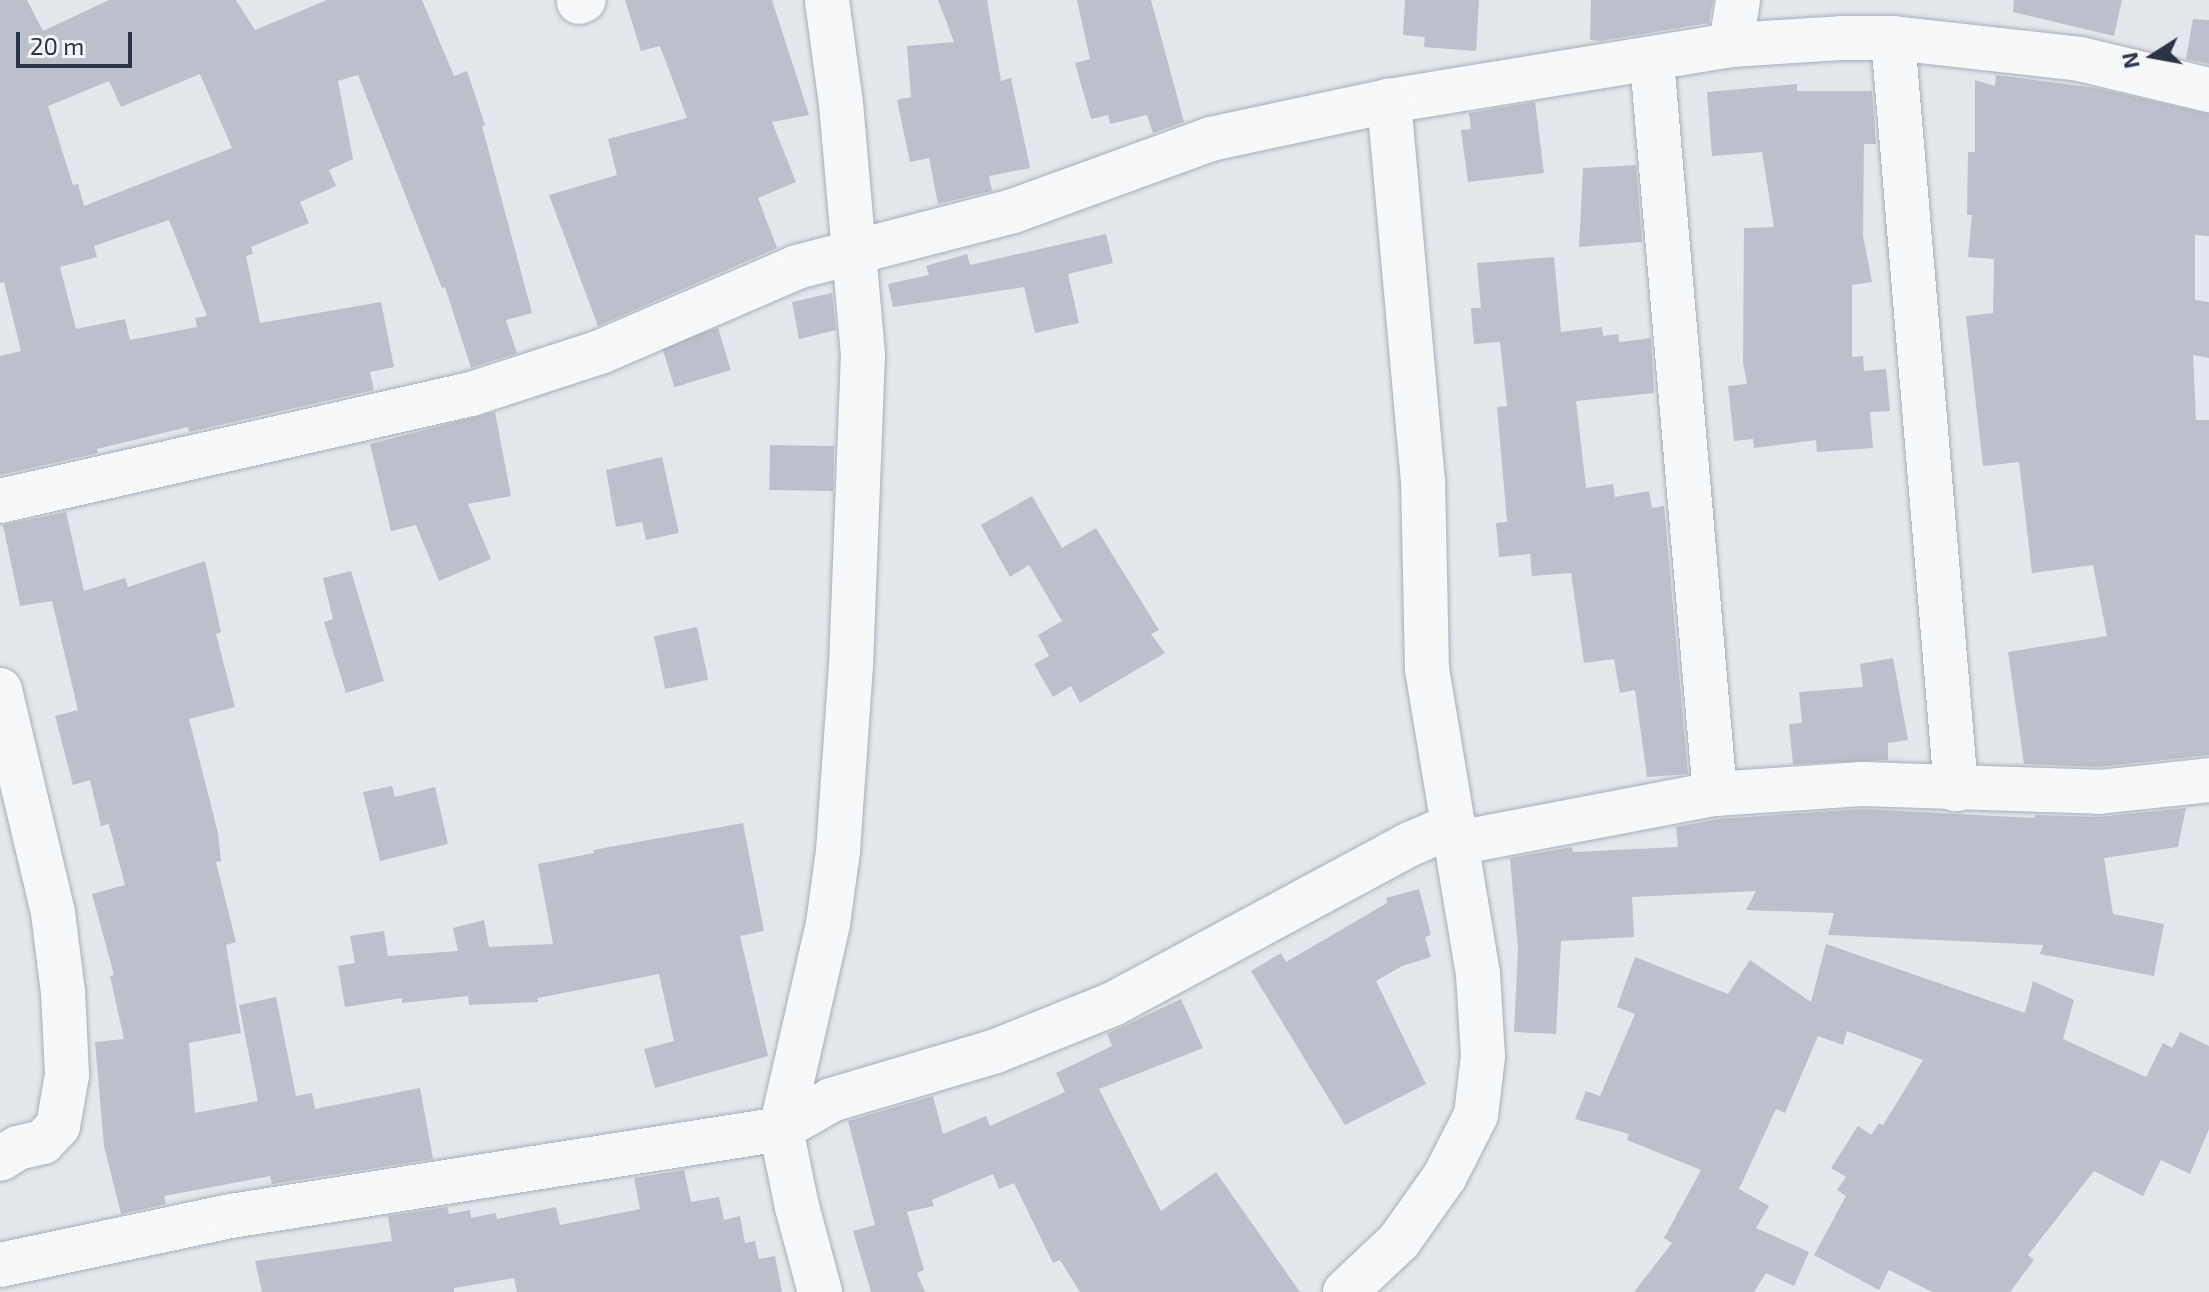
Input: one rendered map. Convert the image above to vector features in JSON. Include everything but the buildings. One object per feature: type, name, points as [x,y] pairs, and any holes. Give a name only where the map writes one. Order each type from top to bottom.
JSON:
[{"type":"street","points":[[820,1292],[797,1207],[781,1129],[828,924],[838,851],[851,666],[863,355],[841,104],[827,0]]},
{"type":"street","points":[[1731,45],[1738,0]]},
{"type":"street","points":[[0,501],[471,394],[600,352],[797,267],[1013,211],[1211,139],[1389,101],[1652,61],[1731,45],[1893,38],[2080,59],[2209,90]]},
{"type":"street","points":[[1893,38],[1956,789]]},
{"type":"street","points":[[1652,61],[1715,794]]},
{"type":"street","points":[[1345,1292],[1399,1241],[1445,1176],[1476,1115],[1483,1056],[1479,988],[1427,669],[1423,482],[1389,101]]},
{"type":"street","points":[[0,690],[53,913],[63,992],[67,1075],[58,1126],[43,1142],[18,1148],[0,1159]]},
{"type":"street","points":[[0,1265],[231,1216],[781,1129],[831,1100],[996,1051],[1113,1004],[1408,845],[1456,834],[1715,794],[1862,784],[2099,792],[2209,780]]}]
